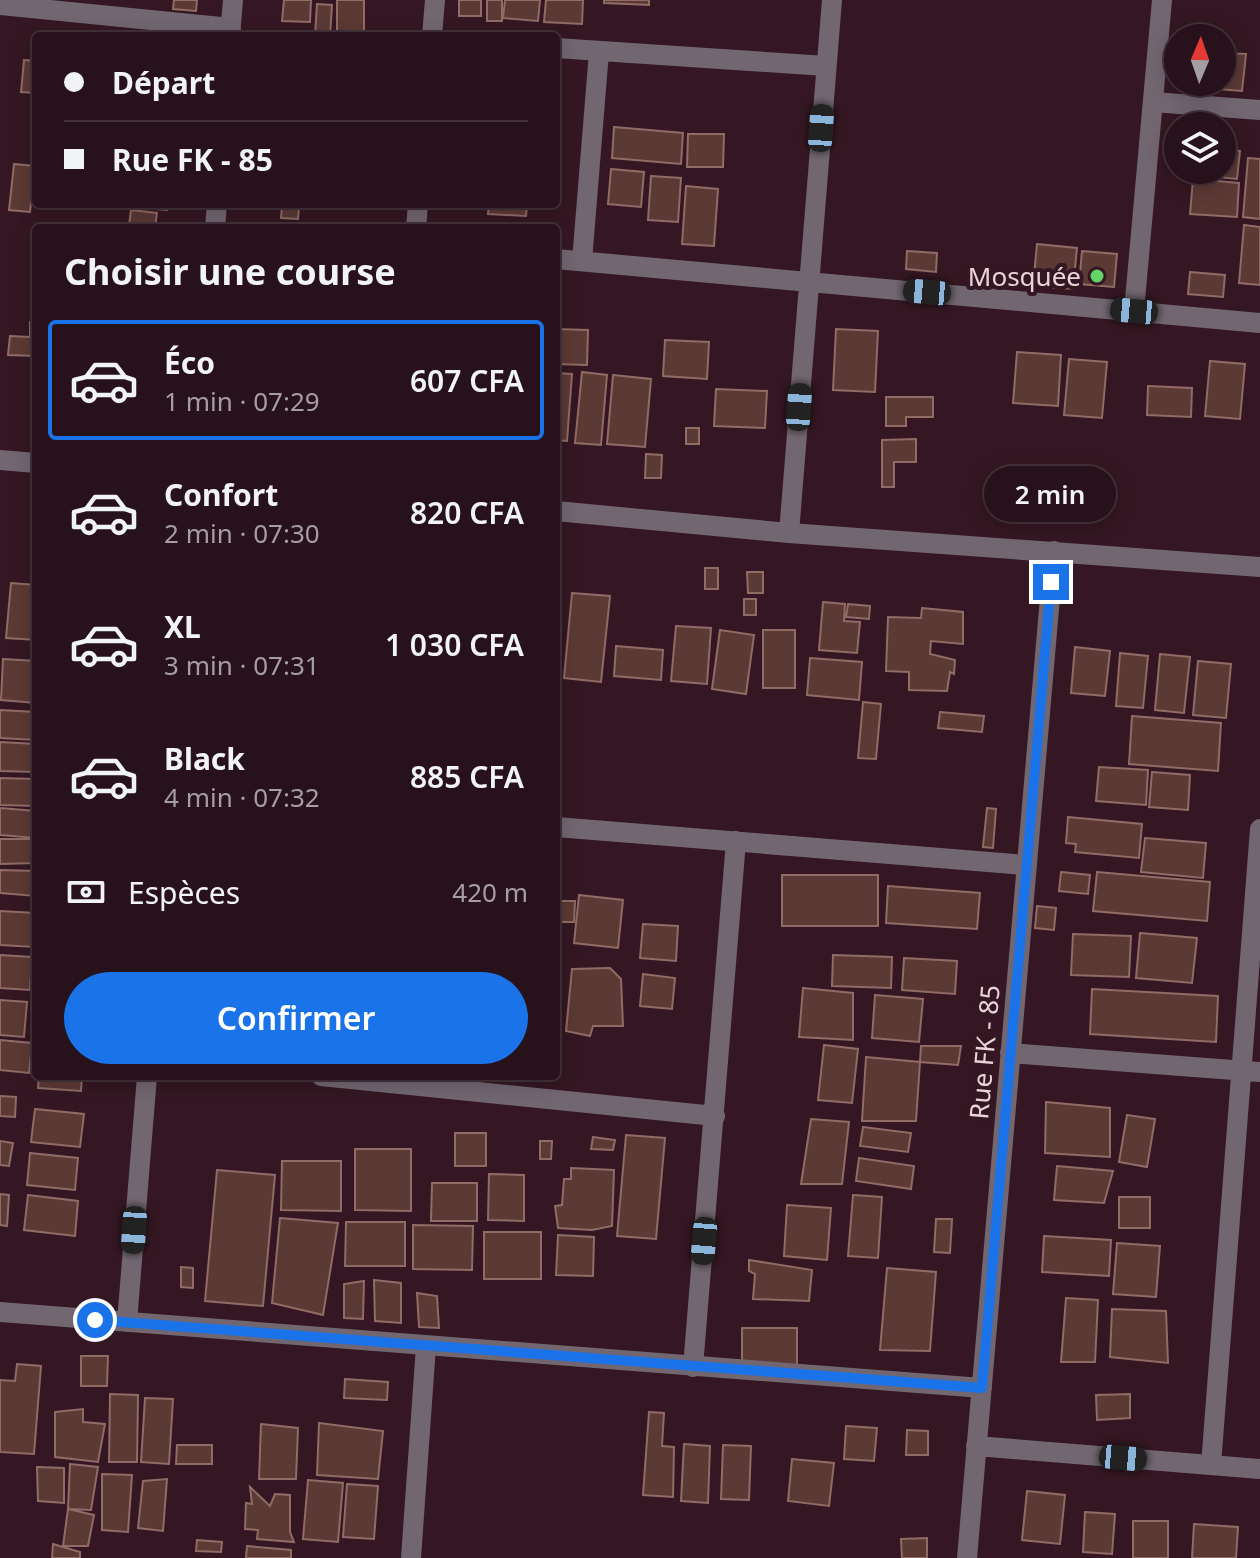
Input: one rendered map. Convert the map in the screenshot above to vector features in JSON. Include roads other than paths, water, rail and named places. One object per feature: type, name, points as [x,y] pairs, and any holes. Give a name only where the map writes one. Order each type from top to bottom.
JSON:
[{"type":"street","points":[[0,5],[231,32],[233,0]]},
{"type":"street","points":[[432,32],[435,0]]},
{"type":"street","points":[[789,533],[832,0]]},
{"type":"street","points":[[1134,311],[1162,0]]},
{"type":"street","points":[[560,48],[826,66]]},
{"type":"street","points":[[582,261],[599,52]]},
{"type":"street","points":[[1153,102],[1260,110]]},
{"type":"street","points":[[560,259],[1260,323]]},
{"type":"street","points":[[0,460],[32,463]]},
{"type":"street","points":[[560,511],[789,533],[1260,567]]},
{"type":"street","name":"Rue FK - 85","points":[[967,1558],[1054,551]]},
{"type":"street","points":[[560,827],[1026,865]]},
{"type":"street","points":[[1211,1465],[1250,1071],[1260,829]]},
{"type":"street","points":[[693,1367],[736,841]]},
{"type":"street","points":[[1010,1053],[1250,1071]]},
{"type":"street","points":[[127,1322],[147,1080]]},
{"type":"street","points":[[360,1080],[715,1116]]},
{"type":"street","points":[[0,1312],[982,1388]]},
{"type":"street","points":[[411,1558],[426,1346]]},
{"type":"street","points":[[976,1446],[1260,1469]]},
{"type":"place","name":"Mosquée","points":[[1097,276]]}]
